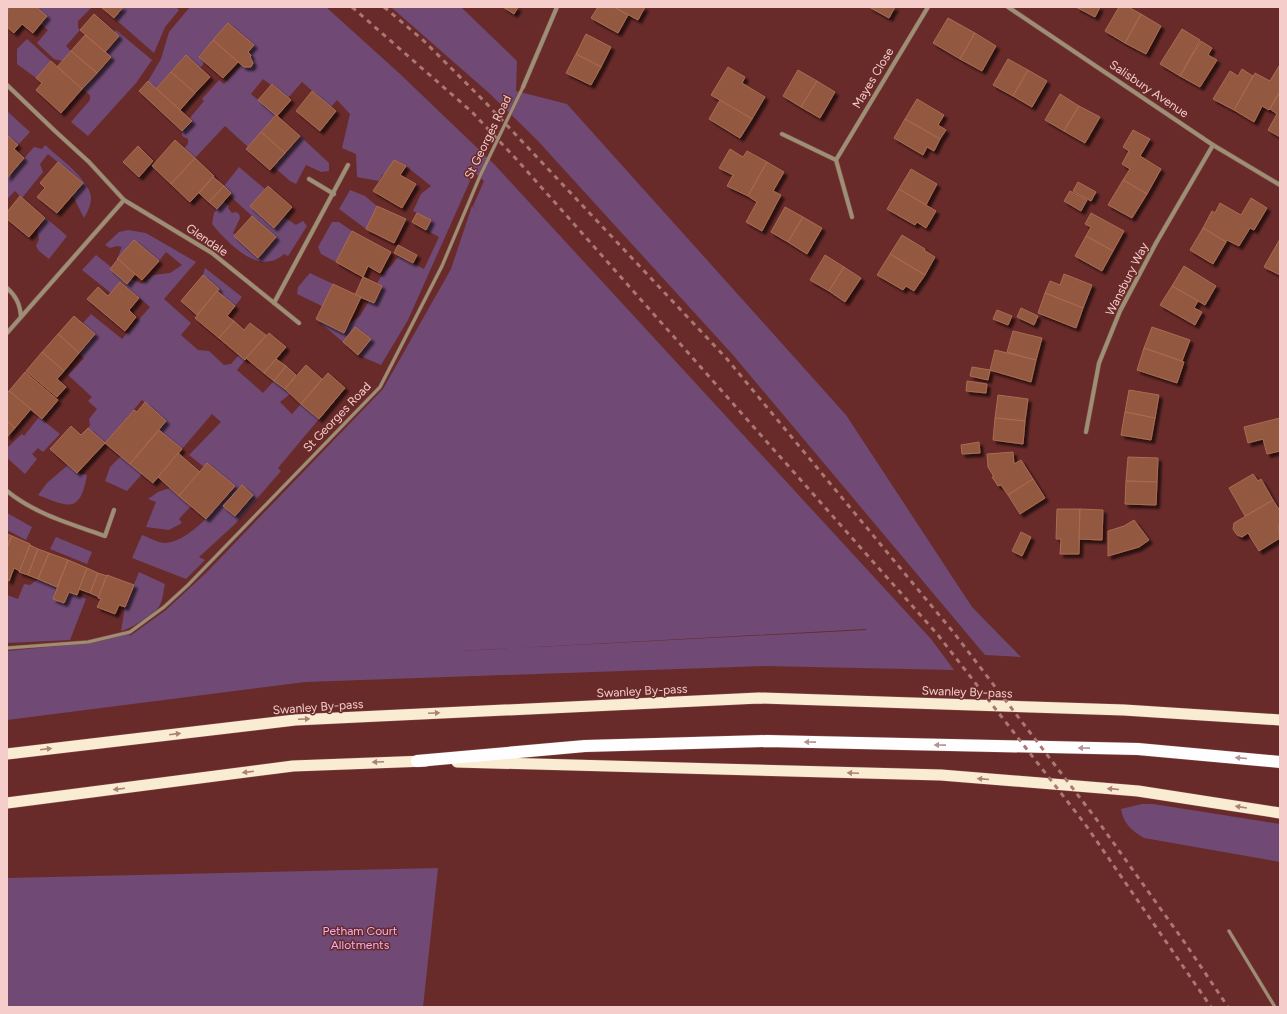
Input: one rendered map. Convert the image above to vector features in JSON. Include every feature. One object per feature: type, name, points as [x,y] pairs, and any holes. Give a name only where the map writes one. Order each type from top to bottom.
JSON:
[{"type":"highway","name":"Swanley By-pass","points":[[7,754],[295,720],[759,698],[1124,710],[1280,720]]},
{"type":"highway","points":[[7,803],[293,766],[417,761],[585,746],[767,741],[1138,749],[1280,762]]},
{"type":"highway","points":[[417,761],[941,775],[1138,791],[1280,813]]},
{"type":"street","name":"St Georges Road","points":[[523,87],[556,7]]},
{"type":"street","name":"Mayes Close","points":[[836,160],[928,7]]},
{"type":"street","name":"Salisbury Avenue","points":[[1008,7],[1214,145],[1280,185]]},
{"type":"street","name":"Glendale","points":[[7,85],[44,122],[89,162],[124,200],[212,253],[299,323]]},
{"type":"street","points":[[782,134],[836,160],[852,217]]},
{"type":"street","name":"Wansbury Way","points":[[1086,432],[1099,363],[1120,311],[1156,244],[1214,145]]},
{"type":"street","points":[[274,304],[334,194],[348,165]]},
{"type":"street","points":[[309,179],[334,194]]},
{"type":"street","points":[[7,333],[124,200]]},
{"type":"street","points":[[7,288],[15,295],[21,317]]},
{"type":"street","points":[[7,491],[17,499],[60,520],[105,536],[114,510]]},
{"type":"lane","name":"St Georges Road","points":[[7,648],[88,642],[130,632],[164,608],[188,585],[380,387],[442,266],[480,176],[523,87]]},
{"type":"lane","points":[[1229,930],[1276,1007]]},
{"type":"green space","points":[[36,7],[91,8],[78,21],[78,28],[80,30],[66,46],[71,51],[62,61],[54,59],[37,43],[48,30],[41,24],[47,16]]},
{"type":"green space","points":[[123,7],[176,7],[179,10],[165,27],[154,53],[114,18]]},
{"type":"green space","points":[[190,7],[326,7],[399,73],[494,164],[931,639],[954,670],[765,666],[305,682],[7,720],[7,651],[88,643],[128,633],[130,636],[166,610],[206,573],[383,389],[451,269],[472,206],[477,210],[473,206],[484,181],[474,172],[408,320],[381,365],[358,355],[355,327],[343,342],[316,319],[344,333],[350,323],[360,316],[369,301],[374,303],[382,286],[377,283],[385,271],[399,256],[424,269],[439,237],[426,230],[431,220],[413,211],[421,194],[431,186],[406,166],[394,160],[386,175],[383,174],[379,181],[357,177],[356,154],[342,148],[350,114],[337,100],[331,107],[302,82],[288,98],[273,84],[271,85],[263,79],[251,94],[276,115],[248,147],[225,126],[195,158],[184,148],[188,144],[188,139],[182,136],[182,131],[192,122],[189,119],[204,101],[202,99],[219,80],[224,84],[241,65],[238,62],[244,67],[251,67],[253,64],[250,57],[251,55],[248,52],[254,45],[229,23],[199,56],[205,62],[200,68],[186,55],[156,89],[148,81],[161,59],[169,32]],"holes":[[[866,629],[866,630],[461,651]]]},
{"type":"green space","points":[[391,7],[461,7],[517,61],[516,91],[567,104],[846,415],[972,607],[1021,657],[985,655],[733,355],[538,141],[489,93]]},
{"type":"green space","points":[[116,30],[152,60],[136,83],[88,136],[71,122],[90,100],[90,95],[82,89],[108,60],[105,52],[119,37],[114,33]]},
{"type":"green space","points":[[27,39],[51,61],[36,78],[17,64],[17,49]]},
{"type":"green space","points":[[7,111],[30,132],[18,145],[7,135]]},
{"type":"green space","points":[[300,136],[329,163],[329,171],[321,172],[306,165],[296,184],[290,181],[273,166]]},
{"type":"green space","points":[[45,145],[79,176],[89,190],[91,197],[90,203],[84,218],[74,198],[71,197],[83,183],[48,154],[40,164],[43,172],[22,198],[15,191],[7,199],[7,178],[34,147],[42,149]]},
{"type":"green space","points":[[239,167],[265,189],[250,206],[274,227],[284,217],[296,225],[303,221],[307,226],[288,256],[284,254],[274,260],[264,262],[254,260],[235,248],[212,224],[214,213],[223,201],[229,206],[228,208],[232,213],[236,212],[239,214],[240,218],[233,233],[258,257],[276,238],[229,195],[231,193],[224,186]]},
{"type":"green space","points":[[350,190],[365,196],[377,206],[366,229],[339,209]]},
{"type":"green space","points":[[46,218],[67,236],[49,259],[39,251],[36,246],[39,239],[37,231]]},
{"type":"green space","points":[[332,222],[339,222],[352,231],[336,262],[321,254],[318,247]]},
{"type":"green space","points":[[128,230],[146,233],[196,262],[164,299],[191,323],[181,335],[198,350],[209,351],[224,365],[231,364],[239,355],[245,360],[237,370],[263,393],[274,381],[290,394],[280,402],[292,414],[301,404],[319,419],[278,468],[281,471],[234,525],[199,557],[205,560],[186,579],[132,558],[142,535],[162,543],[175,541],[204,521],[234,486],[208,463],[204,467],[189,455],[221,422],[212,414],[182,449],[159,430],[166,421],[142,400],[105,443],[88,428],[90,425],[89,419],[97,409],[88,401],[92,397],[68,375],[84,358],[79,353],[95,334],[83,323],[91,314],[122,339],[150,307],[121,282],[111,293],[82,270],[96,255],[111,267],[110,269],[127,284],[131,279],[142,284],[153,275],[170,273],[182,265],[166,252],[159,261],[134,240],[117,259],[122,247],[117,246],[110,248],[105,245],[119,232]],"holes":[[[242,485],[253,495],[235,516],[223,506]]]},
{"type":"green space","points":[[205,268],[242,297],[235,306],[217,291],[219,289],[203,275]]},
{"type":"green space","points":[[310,273],[333,284],[322,306],[297,294],[298,287]]},
{"type":"green space","points":[[39,417],[60,434],[43,452],[38,448],[32,454],[37,459],[25,474],[7,458],[7,448],[22,434],[24,436]]},
{"type":"green space","points":[[121,456],[142,474],[127,491],[105,481],[110,467]]},
{"type":"green space","points":[[68,465],[77,473],[87,475],[81,496],[77,501],[72,504],[58,503],[38,495],[47,483]]},
{"type":"green space","points":[[170,488],[191,506],[179,519],[182,523],[169,530],[146,527],[156,502],[148,499],[158,492]]},
{"type":"green space","points":[[7,513],[32,527],[26,540],[7,530]]},
{"type":"green space","points":[[56,537],[92,552],[87,564],[50,549]]},
{"type":"green space","points":[[139,572],[165,584],[162,600],[160,606],[151,615],[135,625],[121,631],[125,607]]},
{"type":"green space","points":[[38,579],[57,587],[53,599],[64,603],[69,592],[86,599],[70,640],[7,643],[7,595],[18,599],[24,584],[30,585]]},
{"type":"green space","points":[[1142,804],[1153,804],[1280,824],[1280,862],[1144,838],[1129,826],[1122,814],[1121,809]]},
{"type":"green space","name":"Petham Court Allotments","points":[[438,868],[423,1007],[7,1007],[7,878]]},
{"type":"building","points":[[8,7],[36,7],[47,16],[33,33],[22,24],[14,33],[7,27]]},
{"type":"building","points":[[101,7],[123,7],[114,18]]},
{"type":"building","points":[[503,7],[518,7],[514,14]]},
{"type":"building","points":[[598,7],[614,7],[628,15],[618,33],[591,18]]},
{"type":"building","points":[[614,7],[645,7],[638,20]]},
{"type":"building","points":[[869,7],[895,7],[889,18]]},
{"type":"building","points":[[1076,7],[1100,7],[1095,17]]},
{"type":"building","points":[[1119,7],[1128,7],[1141,14],[1125,43],[1105,31]]},
{"type":"building","points":[[94,14],[119,36],[105,52],[80,30]]},
{"type":"building","points":[[1141,14],[1161,26],[1146,54],[1125,43]]},
{"type":"building","points":[[948,18],[975,33],[960,59],[933,43]]},
{"type":"building","points":[[228,23],[254,45],[248,52],[251,55],[250,57],[253,63],[251,67],[244,67],[213,40]]},
{"type":"building","points":[[1182,29],[1200,40],[1180,76],[1160,64]]},
{"type":"building","points":[[975,33],[996,46],[982,71],[960,59]]},
{"type":"building","points":[[586,34],[611,47],[601,67],[576,54]]},
{"type":"building","points":[[85,35],[111,57],[97,73],[71,51]]},
{"type":"building","points":[[213,40],[238,62],[223,78],[199,57]]},
{"type":"building","points":[[1201,41],[1212,48],[1208,55],[1217,60],[1200,87],[1180,76]]},
{"type":"building","points":[[71,51],[97,73],[82,89],[57,67]]},
{"type":"building","points":[[576,54],[601,67],[591,85],[566,73]]},
{"type":"building","points":[[186,55],[210,77],[195,93],[171,72]]},
{"type":"building","points":[[1008,59],[1028,70],[1013,96],[993,85]]},
{"type":"building","points":[[51,61],[82,89],[61,113],[36,90],[42,83],[36,78]]},
{"type":"building","points":[[1279,66],[1280,91],[1269,110],[1262,106],[1254,122],[1234,110],[1255,73],[1270,81]]},
{"type":"building","points":[[728,67],[745,77],[742,83],[765,97],[752,119],[711,95]]},
{"type":"building","points":[[1242,69],[1253,76],[1234,110],[1213,99],[1230,71],[1238,76]]},
{"type":"building","points":[[798,70],[817,81],[801,107],[783,96]]},
{"type":"building","points":[[1028,70],[1047,81],[1032,107],[1013,96]]},
{"type":"building","points":[[171,72],[195,93],[180,110],[156,89]]},
{"type":"building","points":[[148,81],[192,121],[182,131],[139,91]]},
{"type":"building","points":[[817,81],[835,92],[820,118],[801,107]]},
{"type":"building","points":[[272,84],[291,100],[277,116],[258,100]]},
{"type":"building","points":[[312,91],[336,111],[320,131],[296,111]]},
{"type":"building","points":[[1280,92],[1280,137],[1268,130],[1277,114],[1270,109]]},
{"type":"building","points":[[1060,94],[1079,106],[1064,131],[1045,120]]},
{"type":"building","points":[[917,99],[944,115],[938,125],[946,130],[940,139],[905,119]]},
{"type":"building","points":[[720,100],[752,119],[740,138],[709,119]]},
{"type":"building","points":[[1079,106],[1100,117],[1085,143],[1064,131]]},
{"type":"building","points":[[276,115],[300,136],[285,153],[261,132]]},
{"type":"building","points":[[905,119],[940,139],[934,151],[927,147],[923,155],[894,138]]},
{"type":"building","points":[[1133,130],[1150,139],[1140,156],[1161,169],[1147,194],[1123,180],[1130,169],[1122,164],[1129,151],[1123,147]]},
{"type":"building","points":[[261,132],[285,153],[270,170],[246,149]]},
{"type":"building","points":[[7,135],[18,145],[14,149],[24,158],[7,178]]},
{"type":"building","points":[[175,140],[195,158],[171,184],[152,166]]},
{"type":"building","points":[[138,146],[153,161],[139,177],[123,162]]},
{"type":"building","points":[[730,149],[743,157],[747,151],[767,162],[748,196],[727,186],[733,175],[719,168]]},
{"type":"building","points":[[195,158],[214,176],[190,202],[171,184]]},
{"type":"building","points":[[394,160],[406,166],[400,175],[416,184],[402,208],[373,191]]},
{"type":"building","points":[[58,162],[83,183],[57,213],[37,197],[45,188],[40,183]]},
{"type":"building","points":[[767,162],[784,172],[773,191],[781,195],[762,231],[746,222],[757,202],[748,196]]},
{"type":"building","points":[[911,169],[937,184],[926,205],[899,189]]},
{"type":"building","points":[[213,177],[224,186],[209,202],[199,193]]},
{"type":"building","points":[[1123,180],[1147,194],[1132,218],[1108,205]]},
{"type":"building","points":[[1078,182],[1096,192],[1091,201],[1073,191]]},
{"type":"building","points":[[224,186],[231,193],[217,209],[209,202]]},
{"type":"building","points":[[268,186],[292,207],[274,228],[250,206]]},
{"type":"building","points":[[899,189],[936,211],[926,228],[917,222],[915,225],[887,209]]},
{"type":"building","points":[[1070,191],[1087,200],[1081,211],[1064,201]]},
{"type":"building","points":[[20,196],[45,218],[29,237],[7,219],[7,212]]},
{"type":"building","points":[[1251,198],[1267,208],[1254,230],[1250,228],[1239,246],[1227,240],[1226,242],[1203,228],[1212,211],[1215,213],[1220,203],[1241,215]]},
{"type":"building","points":[[377,206],[406,219],[394,243],[366,229]]},
{"type":"building","points":[[785,207],[803,217],[788,242],[771,232]]},
{"type":"building","points":[[417,213],[431,220],[426,230],[412,222]]},
{"type":"building","points":[[1091,213],[1124,231],[1113,251],[1086,236],[1091,227],[1085,224]]},
{"type":"building","points":[[252,216],[276,237],[258,258],[234,236]]},
{"type":"building","points":[[803,217],[822,228],[807,254],[788,242]]},
{"type":"building","points":[[1203,228],[1226,242],[1213,264],[1190,250]]},
{"type":"building","points":[[352,231],[391,252],[380,273],[368,266],[363,277],[336,262]]},
{"type":"building","points":[[902,235],[935,257],[925,275],[890,254]]},
{"type":"building","points":[[1086,236],[1113,251],[1102,271],[1075,256]]},
{"type":"building","points":[[1280,239],[1280,275],[1264,267]]},
{"type":"building","points":[[134,240],[159,261],[142,280],[117,259]]},
{"type":"building","points":[[398,245],[417,255],[413,263],[394,253]]},
{"type":"building","points":[[890,254],[925,275],[914,291],[906,286],[903,290],[877,275]]},
{"type":"building","points":[[825,255],[844,267],[829,291],[810,280]]},
{"type":"building","points":[[118,259],[135,274],[127,284],[110,269]]},
{"type":"building","points":[[1184,266],[1216,286],[1205,305],[1172,286]]},
{"type":"building","points":[[844,267],[861,278],[845,302],[829,291]]},
{"type":"building","points":[[1064,274],[1092,285],[1083,308],[1045,293],[1050,281],[1060,285]]},
{"type":"building","points":[[203,275],[219,289],[197,315],[181,301]]},
{"type":"building","points":[[363,277],[382,286],[374,303],[355,295]]},
{"type":"building","points":[[120,282],[139,298],[129,310],[136,317],[125,331],[87,299],[98,287],[108,296]]},
{"type":"building","points":[[333,284],[361,297],[344,333],[316,319]]},
{"type":"building","points":[[1172,286],[1198,301],[1194,308],[1202,312],[1195,325],[1160,305]]},
{"type":"building","points":[[217,291],[235,306],[227,316],[234,321],[219,338],[195,318]]},
{"type":"building","points":[[1045,293],[1083,308],[1076,328],[1038,313]]},
{"type":"building","points":[[1021,308],[1038,316],[1034,325],[1017,317]]},
{"type":"building","points":[[997,310],[1012,316],[1008,325],[993,319]]},
{"type":"building","points":[[74,316],[95,334],[79,353],[58,334]]},
{"type":"building","points":[[234,321],[244,330],[250,323],[266,335],[245,360],[219,338]]},
{"type":"building","points":[[355,327],[371,339],[358,355],[343,342]]},
{"type":"building","points":[[1152,327],[1190,340],[1182,361],[1144,348]]},
{"type":"building","points":[[1013,331],[1042,338],[1036,360],[1007,352]]},
{"type":"building","points":[[269,333],[286,347],[264,373],[246,358]]},
{"type":"building","points":[[58,334],[79,353],[64,371],[42,352]]},
{"type":"building","points":[[1144,348],[1184,362],[1177,383],[1137,370]]},
{"type":"building","points":[[995,350],[1036,360],[1031,382],[990,370]]},
{"type":"building","points":[[42,352],[64,371],[57,379],[66,387],[57,397],[26,371]]},
{"type":"building","points":[[276,359],[286,366],[274,381],[264,373]]},
{"type":"building","points":[[306,365],[322,379],[301,404],[285,389]]},
{"type":"building","points":[[286,366],[296,375],[285,389],[274,381]]},
{"type":"building","points":[[972,367],[990,370],[988,380],[970,376]]},
{"type":"building","points":[[25,372],[58,400],[42,419],[9,391]]},
{"type":"building","points":[[328,373],[345,388],[319,419],[301,404]]},
{"type":"building","points":[[967,381],[987,384],[986,393],[966,391]]},
{"type":"building","points":[[1129,390],[1159,395],[1155,418],[1125,412]]},
{"type":"building","points":[[9,391],[31,409],[15,428],[7,421],[7,393]]},
{"type":"building","points":[[998,395],[1028,399],[1025,421],[995,418]]},
{"type":"building","points":[[145,402],[166,421],[130,464],[105,443],[134,410],[137,412]]},
{"type":"building","points":[[1125,412],[1155,418],[1151,440],[1121,435]]},
{"type":"building","points":[[995,418],[1025,421],[1023,444],[993,440]]},
{"type":"building","points":[[1280,418],[1280,451],[1267,454],[1263,439],[1248,443],[1244,427]]},
{"type":"building","points":[[7,421],[15,428],[7,437]]},
{"type":"building","points":[[71,426],[81,435],[88,428],[105,443],[77,473],[50,449]]},
{"type":"building","points":[[159,430],[182,449],[153,483],[130,464]]},
{"type":"building","points":[[979,442],[980,453],[962,454],[961,445]]},
{"type":"building","points":[[1013,452],[1014,464],[1021,460],[1033,479],[1008,495],[1001,485],[998,486],[992,477],[994,477],[988,467],[987,454]]},
{"type":"building","points":[[178,453],[200,472],[179,496],[158,477]]},
{"type":"building","points":[[1128,457],[1158,458],[1157,482],[1126,481]]},
{"type":"building","points":[[207,463],[235,486],[206,519],[179,496]]},
{"type":"building","points":[[1253,474],[1258,481],[1261,479],[1273,500],[1245,516],[1229,488]]},
{"type":"building","points":[[1033,479],[1045,498],[1020,514],[1008,495]]},
{"type":"building","points":[[1126,481],[1157,482],[1156,505],[1125,504]]},
{"type":"building","points":[[242,485],[253,495],[235,516],[223,506]]},
{"type":"building","points":[[1273,500],[1280,511],[1280,523],[1278,524],[1280,538],[1259,551],[1248,533],[1242,537],[1237,535],[1233,529],[1234,523]]},
{"type":"building","points":[[1057,509],[1080,509],[1079,554],[1060,554],[1061,539],[1056,539]]},
{"type":"building","points":[[1080,509],[1103,510],[1102,540],[1079,539]]},
{"type":"building","points":[[1134,520],[1149,540],[1139,547],[1108,556],[1108,531],[1124,526]]},
{"type":"building","points":[[1021,532],[1031,537],[1022,556],[1012,551]]},
{"type":"building","points":[[7,534],[12,536],[7,548]]},
{"type":"building","points":[[12,536],[30,544],[20,571],[14,568],[9,581],[7,580],[7,548]]},
{"type":"building","points":[[30,545],[38,549],[28,575],[19,572]]},
{"type":"building","points":[[38,549],[49,553],[38,579],[28,575]]},
{"type":"building","points":[[49,553],[68,560],[57,587],[38,579]]},
{"type":"building","points":[[68,560],[87,568],[77,595],[69,592],[64,603],[53,599]]},
{"type":"building","points":[[87,568],[98,573],[90,593],[79,589]]},
{"type":"building","points":[[98,573],[107,576],[99,597],[90,593]]},
{"type":"building","points":[[107,575],[134,585],[125,607],[119,605],[115,614],[97,607],[101,599],[98,598]]},
{"type":"railway","points":[[352,7],[472,112],[519,162],[938,635],[1085,824],[1211,1007]]},
{"type":"railway","points":[[384,7],[423,40],[485,102],[727,359],[954,633],[1100,824],[1185,943],[1228,1007]]}]
